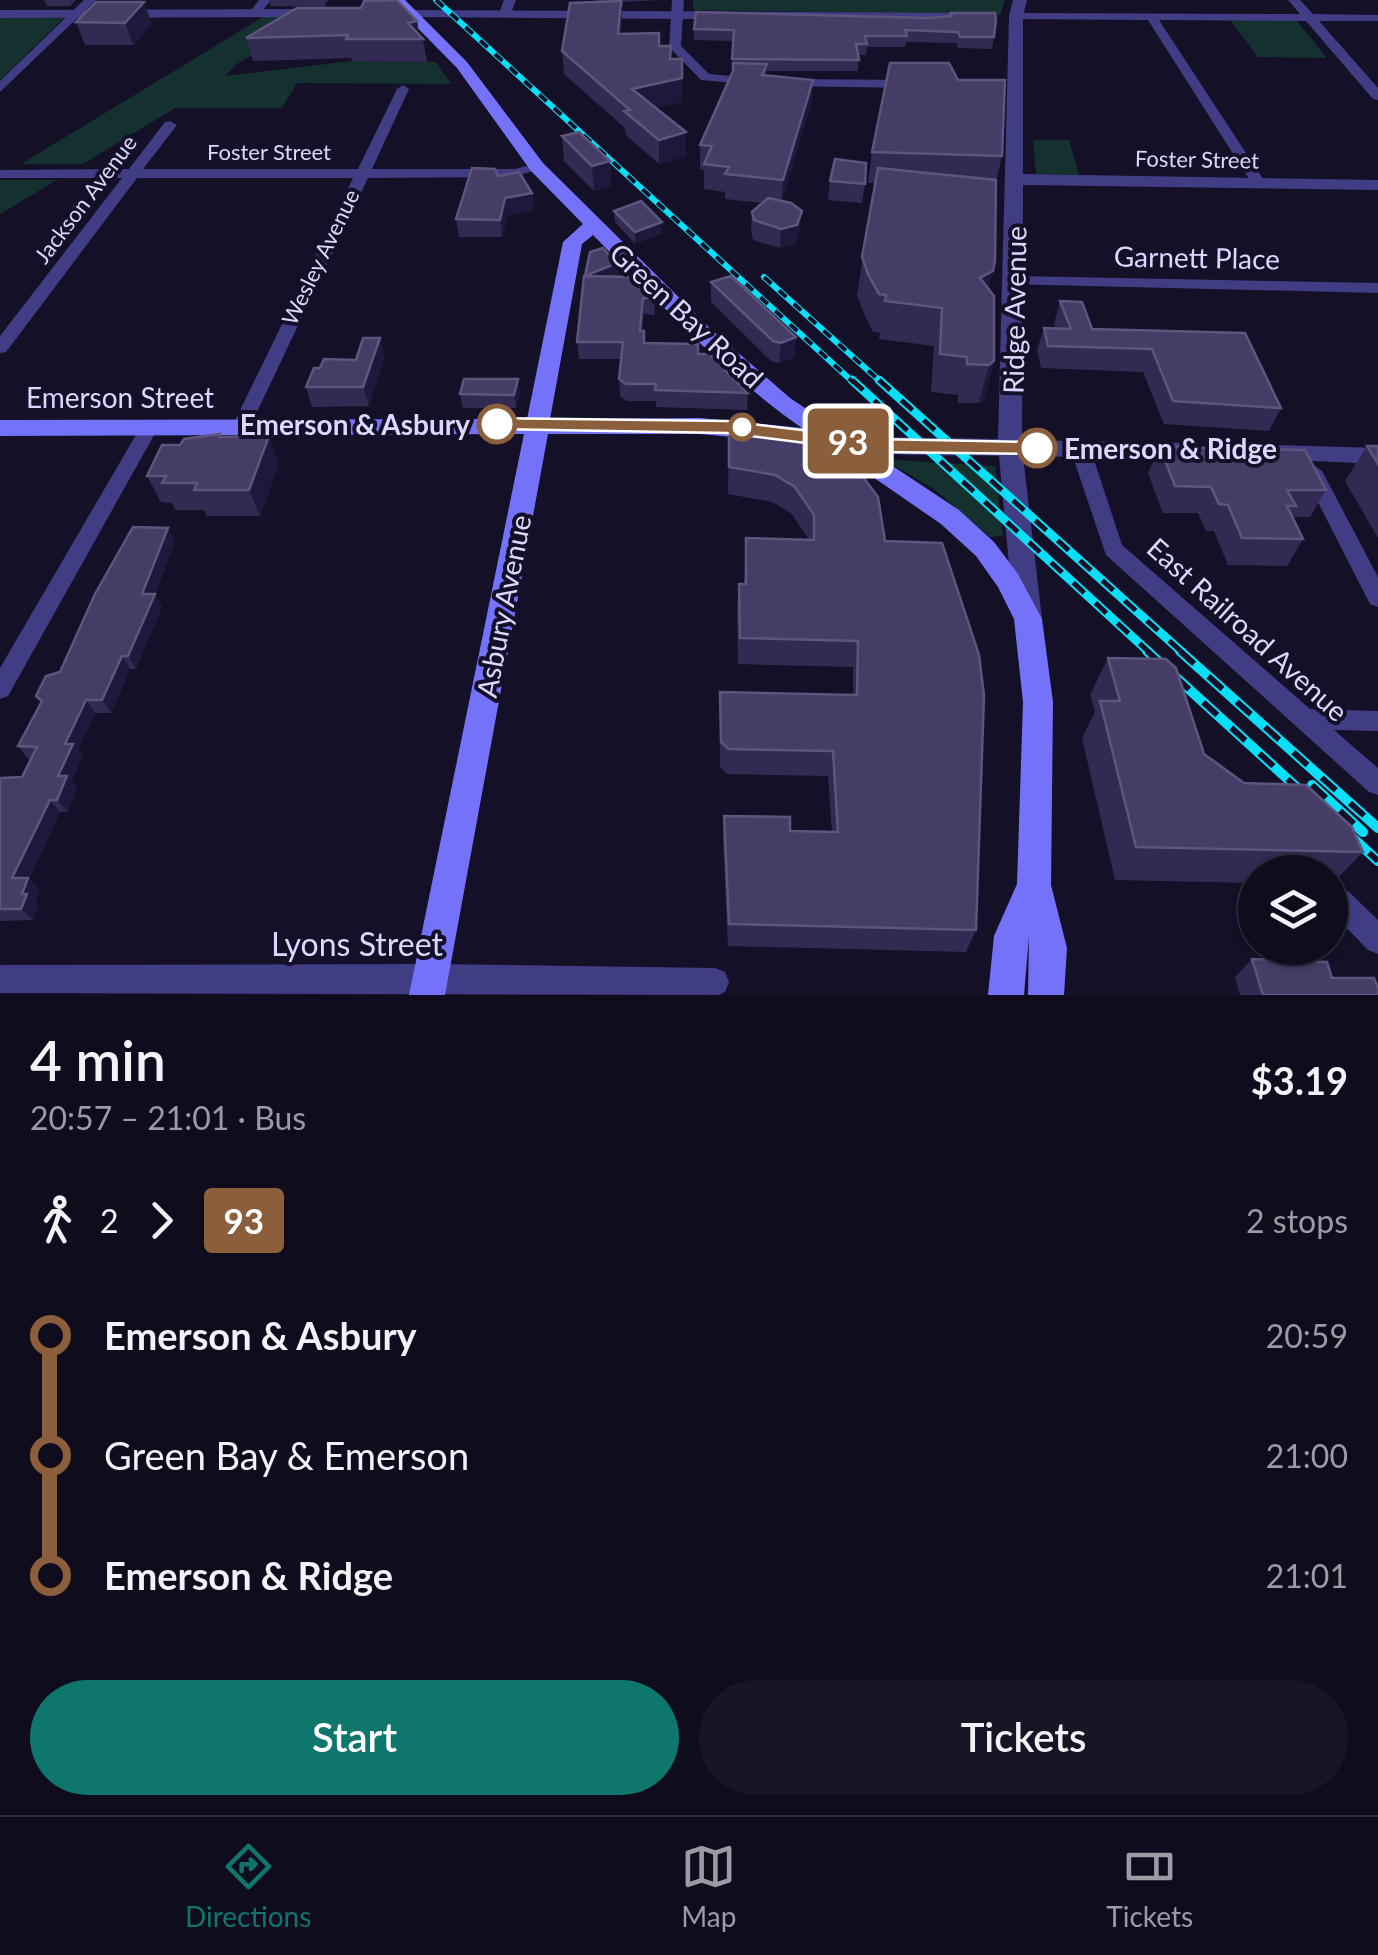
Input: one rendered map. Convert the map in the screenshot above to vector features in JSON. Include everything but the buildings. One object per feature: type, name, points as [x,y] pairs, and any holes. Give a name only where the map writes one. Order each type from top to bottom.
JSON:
[{"type":"main road","name":"Green Bay Road","points":[[400,9],[462,65],[537,168],[704,335],[782,403],[950,517],[985,548],[1010,581],[1028,618],[1038,718],[1034,885]]},
{"type":"main road","name":"Asbury Avenue","points":[[429,986],[573,242],[592,226]]},
{"type":"main road","name":"Emerson Street","points":[[0,428],[538,424],[752,428],[836,440]]},
{"type":"main road","points":[[1006,995],[1012,936],[1034,885]]},
{"type":"main road","points":[[1034,885],[1049,948],[1046,995]]},
{"type":"street","points":[[0,88],[90,0]]},
{"type":"street","points":[[1294,0],[1378,96]]},
{"type":"street","points":[[400,9],[478,13],[507,6],[678,6],[713,12],[1018,8],[1150,15],[1378,18]]},
{"type":"street","points":[[678,6],[675,48],[700,74],[710,78],[934,84]]},
{"type":"street","points":[[0,14],[260,7],[332,13]]},
{"type":"street","name":"Ridge Avenue","points":[[1018,8],[1008,86],[1015,179],[1010,447],[1028,618]]},
{"type":"street","points":[[1150,15],[1258,182]]},
{"type":"street","points":[[1355,71],[1377,71]]},
{"type":"street","name":"Wesley Avenue","points":[[241,427],[403,89]]},
{"type":"street","name":"Jackson Avenue","points":[[0,348],[170,124]]},
{"type":"street","name":"Foster Street","points":[[0,174],[514,173],[537,168]]},
{"type":"street","name":"Foster Street","points":[[1015,179],[1378,185]]},
{"type":"street","name":"Garnett Place","points":[[1014,280],[1378,288]]},
{"type":"street","points":[[0,690],[150,428]]},
{"type":"street","name":"Emerson Street","points":[[836,440],[877,445],[1214,452]]},
{"type":"street","name":"East Railroad Avenue","points":[[1080,448],[1113,549],[1378,784]]},
{"type":"street","points":[[1250,452],[1378,456]]},
{"type":"street","points":[[1303,454],[1378,598]]},
{"type":"street","points":[[1303,719],[1378,720]]},
{"type":"street","points":[[1348,910],[1378,940]]},
{"type":"street","name":"Lyons Street","points":[[0,979],[429,986],[715,982]]},
{"type":"green space","points":[[693,0],[1005,0],[1000,15],[693,10]]},
{"type":"green space","points":[[263,17],[313,17],[237,64],[225,76],[352,61],[436,62],[451,84],[297,83],[282,108],[175,108],[83,164],[21,164]]},
{"type":"green space","points":[[0,18],[64,18],[0,80]]},
{"type":"green space","points":[[1230,20],[1297,21],[1327,58],[1258,57]]},
{"type":"green space","points":[[1033,140],[1069,140],[1079,175],[1036,174]]},
{"type":"green space","points":[[0,180],[57,180],[0,214]]},
{"type":"green space","points":[[894,460],[995,466],[1003,536],[990,537],[934,489],[893,465]]},
{"type":"railway","points":[[436,0],[854,383]]},
{"type":"railway","points":[[764,277],[882,383]]},
{"type":"railway","points":[[852,380],[1150,653]]},
{"type":"railway","points":[[879,380],[1183,653]]},
{"type":"railway","points":[[1147,651],[1315,804]]},
{"type":"railway","points":[[1180,651],[1378,828]]},
{"type":"railway","points":[[1312,785],[1363,832]]},
{"type":"railway","points":[[1341,827],[1378,861]]},
{"type":"bus line","name":"93","points":[[497,424],[727,427],[877,445],[1037,448]]},
{"type":"place","name":"Emerson & Asbury","points":[[497,424]]},
{"type":"place","name":"Emerson & Ridge","points":[[1037,448]]}]
